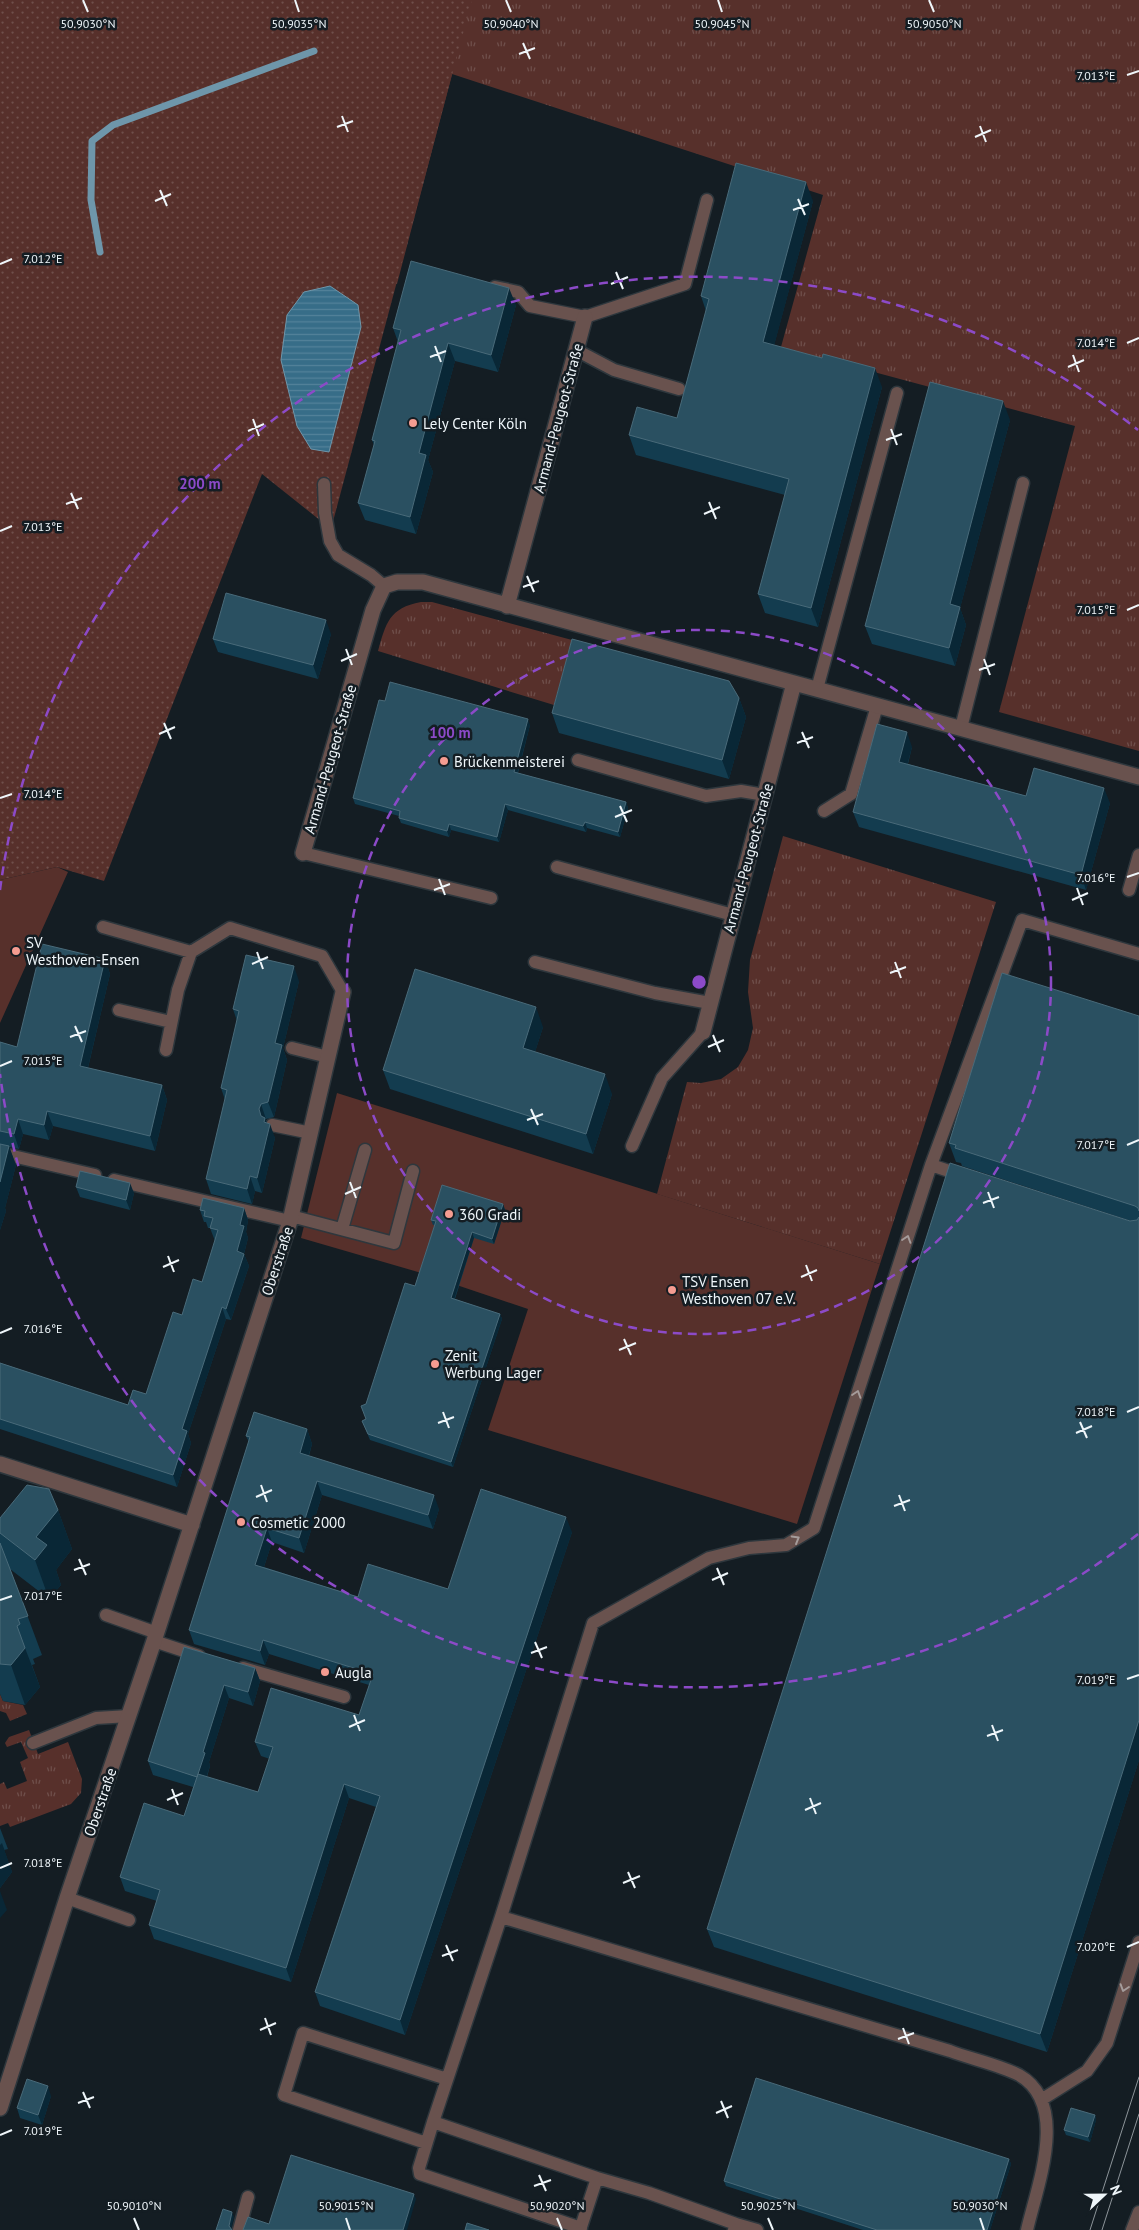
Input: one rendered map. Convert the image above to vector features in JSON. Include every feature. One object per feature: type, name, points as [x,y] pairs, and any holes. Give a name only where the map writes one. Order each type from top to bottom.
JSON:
[{"type":"street","name":"Armand-Peugeot-Straße","points":[[507,606],[585,317]]},
{"type":"street","points":[[384,586],[397,582],[423,582],[1139,777]]},
{"type":"street","name":"Armand-Peugeot-Straße","points":[[303,853],[373,610],[384,586]]},
{"type":"street","name":"Armand-Peugeot-Straße","points":[[703,1032],[794,683]]},
{"type":"street","name":"Oberstraße","points":[[0,2108],[67,1898],[192,1525],[290,1218],[343,992]]},
{"type":"street","points":[[0,1464],[192,1525]]},
{"type":"lane","points":[[481,283],[518,292],[530,306],[585,317],[685,284],[707,200]]},
{"type":"lane","points":[[576,350],[614,370],[679,389]]},
{"type":"lane","points":[[817,689],[897,393]]},
{"type":"lane","points":[[961,728],[1023,483]]},
{"type":"lane","points":[[324,484],[330,541],[338,555],[371,575],[384,586]]},
{"type":"lane","points":[[824,810],[850,794],[877,706]]},
{"type":"lane","points":[[578,760],[706,796],[741,791],[764,795]]},
{"type":"lane","points":[[303,853],[491,898]]},
{"type":"lane","points":[[1129,890],[1139,855]]},
{"type":"lane","points":[[557,867],[733,915]]},
{"type":"lane","points":[[597,2178],[580,2229],[420,2174],[419,2168],[594,1624],[709,1558],[749,1548],[786,1544],[814,1528],[931,1165],[1022,920],[1139,954]]},
{"type":"lane","points":[[103,926],[191,952]]},
{"type":"lane","points":[[166,1050],[178,990],[191,952],[230,928],[322,956],[343,992]]},
{"type":"lane","points":[[535,962],[656,993],[710,1003]]},
{"type":"lane","points":[[119,1010],[171,1022]]},
{"type":"lane","points":[[632,1146],[662,1078],[703,1032]]},
{"type":"lane","points":[[292,1048],[328,1057]]},
{"type":"lane","points":[[272,1125],[311,1133]]},
{"type":"lane","points":[[342,1229],[365,1150]]},
{"type":"lane","points":[[0,1153],[342,1229],[394,1243],[414,1171]]},
{"type":"lane","points":[[931,1165],[978,1180]]},
{"type":"lane","points":[[106,1615],[210,1659]]},
{"type":"lane","points":[[229,1664],[344,1697]]},
{"type":"lane","points":[[34,1743],[96,1718],[129,1716]]},
{"type":"lane","points":[[67,1898],[129,1920]]},
{"type":"lane","points":[[501,1916],[1018,2074],[1032,2084],[1041,2100],[1047,2120],[1048,2140],[1027,2230]]},
{"type":"lane","points":[[1041,2100],[1087,2071],[1107,2043],[1139,1942]]},
{"type":"lane","points":[[426,2144],[284,2095],[303,2033],[447,2079]]},
{"type":"lane","points":[[433,2122],[597,2178],[649,2193],[735,2227],[757,2230]]},
{"type":"lane","points":[[239,2230],[248,2197]]},
{"type":"lane","points":[[1132,2230],[1139,2212]]},
{"type":"green space","points":[[0,0],[472,0],[331,529],[262,474],[104,881],[57,867],[0,880]]},
{"type":"green space","points":[[353,0],[1139,0],[1139,751],[999,712],[1075,426],[781,347],[823,195],[452,74],[397,284],[282,257]]},
{"type":"green space","points":[[421,602],[432,602],[572,640],[554,705],[378,651],[387,625],[395,613],[402,608]]},
{"type":"green space","points":[[783,836],[996,902],[880,1264],[657,1194],[687,1082],[701,1083],[721,1079],[738,1067],[748,1050],[753,1028],[748,992],[750,960]]},
{"type":"green space","name":"SV Westhoven-Ensen","points":[[57,867],[68,872],[0,1023],[0,880]]},
{"type":"green space","name":"TSV Ensen Westhoven 07 e.V.","points":[[337,1093],[880,1264],[797,1524],[488,1430],[528,1309],[418,1272],[301,1238]]},
{"type":"green space","points":[[0,1694],[3,1701],[23,1705],[27,1714],[10,1721],[6,1713],[0,1711]]},
{"type":"green space","points":[[29,1730],[38,1754],[68,1742],[82,1779],[81,1793],[71,1804],[10,1827],[8,1823],[0,1826],[0,1784],[4,1782],[7,1789],[27,1781],[20,1762],[28,1758],[21,1742],[7,1747],[5,1743],[9,1737]]},
{"type":"water","points":[[330,286],[358,305],[361,327],[329,452],[311,449],[297,426],[281,360],[287,315],[304,292]]},
{"type":"building","points":[[736,163],[806,182],[763,342],[822,358],[823,354],[875,368],[811,608],[758,594],[789,479],[629,435],[637,407],[677,418],[709,299],[701,296]]},
{"type":"building","points":[[411,261],[509,288],[491,355],[448,343],[419,453],[426,455],[410,517],[358,503],[375,441],[372,440],[401,330],[393,328]]},
{"type":"building","points":[[930,382],[1003,401],[950,604],[960,607],[949,648],[865,626]]},
{"type":"building","points":[[226,593],[326,620],[313,665],[213,639]]},
{"type":"building","points":[[572,639],[729,681],[739,698],[722,760],[552,713]]},
{"type":"building","name":"Brückenmeisterei","points":[[390,682],[528,719],[514,772],[626,802],[618,832],[585,822],[583,826],[505,804],[497,837],[449,824],[447,831],[399,818],[400,811],[353,798],[379,700],[385,701]]},
{"type":"building","points":[[877,724],[907,732],[899,762],[1026,796],[1034,768],[1104,788],[1081,875],[853,812]]},
{"type":"building","points":[[42,944],[105,959],[80,1066],[162,1085],[150,1136],[47,1111],[44,1125],[18,1119],[14,1134],[0,1131],[0,1042],[17,1047]]},
{"type":"building","points":[[246,955],[294,966],[275,1043],[282,1045],[268,1102],[261,1104],[259,1109],[261,1116],[265,1118],[264,1122],[270,1124],[257,1178],[250,1176],[247,1189],[206,1179],[227,1090],[221,1088],[239,1011],[233,1009]]},
{"type":"building","points":[[415,969],[536,1007],[523,1048],[605,1074],[586,1134],[383,1070]]},
{"type":"building","points":[[1002,973],[1139,1016],[1139,1211],[1135,1206],[955,1148],[956,1145],[949,1143]]},
{"type":"building","points":[[0,1144],[9,1146],[0,1182]]},
{"type":"building","points":[[950,1163],[1130,1221],[1137,1220],[1139,1217],[1139,1720],[1040,2034],[707,1929]]},
{"type":"building","points":[[80,1171],[130,1183],[126,1200],[76,1187]]},
{"type":"building","name":"Zenit Werbung Lager","points":[[442,1185],[503,1204],[492,1239],[472,1232],[451,1298],[500,1314],[451,1462],[368,1434],[362,1421],[366,1419],[361,1406],[366,1404],[405,1283],[415,1286],[436,1221],[431,1220]]},
{"type":"building","points":[[203,1198],[244,1208],[240,1225],[244,1226],[237,1251],[244,1254],[226,1309],[222,1307],[182,1429],[187,1431],[173,1475],[0,1419],[0,1363],[128,1405],[133,1390],[146,1394],[173,1312],[182,1315],[193,1279],[202,1282],[218,1230],[210,1228],[213,1218],[204,1216],[205,1211],[200,1210]]},
{"type":"building","points":[[254,1412],[307,1429],[300,1453],[434,1495],[428,1515],[317,1481],[299,1538],[267,1528],[255,1565],[358,1597],[368,1564],[448,1589],[481,1489],[566,1517],[400,2020],[315,1992],[380,1796],[344,1784],[286,1968],[149,1925],[160,1890],[120,1877],[144,1803],[184,1816],[198,1774],[258,1792],[273,1747],[255,1742],[271,1688],[359,1715],[373,1674],[263,1640],[260,1651],[189,1630],[250,1437],[246,1436]]},
{"type":"building","points":[[27,1485],[49,1489],[58,1510],[36,1537],[47,1545],[35,1560],[0,1533],[0,1518]]},
{"type":"building","points":[[0,1543],[28,1616],[18,1619],[20,1624],[17,1626],[25,1648],[11,1665],[0,1664]]},
{"type":"building","points":[[184,1647],[255,1668],[248,1692],[224,1685],[197,1777],[148,1761]]},
{"type":"building","points":[[756,2078],[1009,2159],[987,2230],[877,2230],[724,2181]]},
{"type":"building","points":[[27,2079],[48,2086],[38,2115],[17,2108]]},
{"type":"building","points":[[1071,2108],[1095,2115],[1088,2137],[1064,2130]]},
{"type":"building","points":[[291,2155],[414,2194],[403,2230],[243,2230],[248,2217],[269,2224]]},
{"type":"building","points":[[223,2209],[232,2212],[229,2226],[232,2230],[216,2230]]},
{"type":"building","points":[[467,2223],[489,2230],[465,2230]]},
{"type":"waterway","points":[[100,252],[91,200],[92,141],[113,125],[314,51]]},
{"type":"tram line","points":[[1090,2230],[1139,2077]]},
{"type":"tram line","points":[[1102,2230],[1139,2114]]},
{"type":"place","name":"Lely Center Köln","points":[[413,423]]},
{"type":"place","name":"Brückenmeisterei","points":[[444,761]]},
{"type":"place","name":"SV Westhoven-Ensen","points":[[16,951]]},
{"type":"place","name":"360 Gradi","points":[[449,1214]]},
{"type":"place","name":"TSV Ensen Westhoven 07 e.V.","points":[[672,1290]]},
{"type":"place","name":"Zenit Werbung Lager","points":[[435,1364]]},
{"type":"place","name":"Cosmetic 2000","points":[[241,1522]]},
{"type":"place","name":"Augla","points":[[325,1672]]}]
